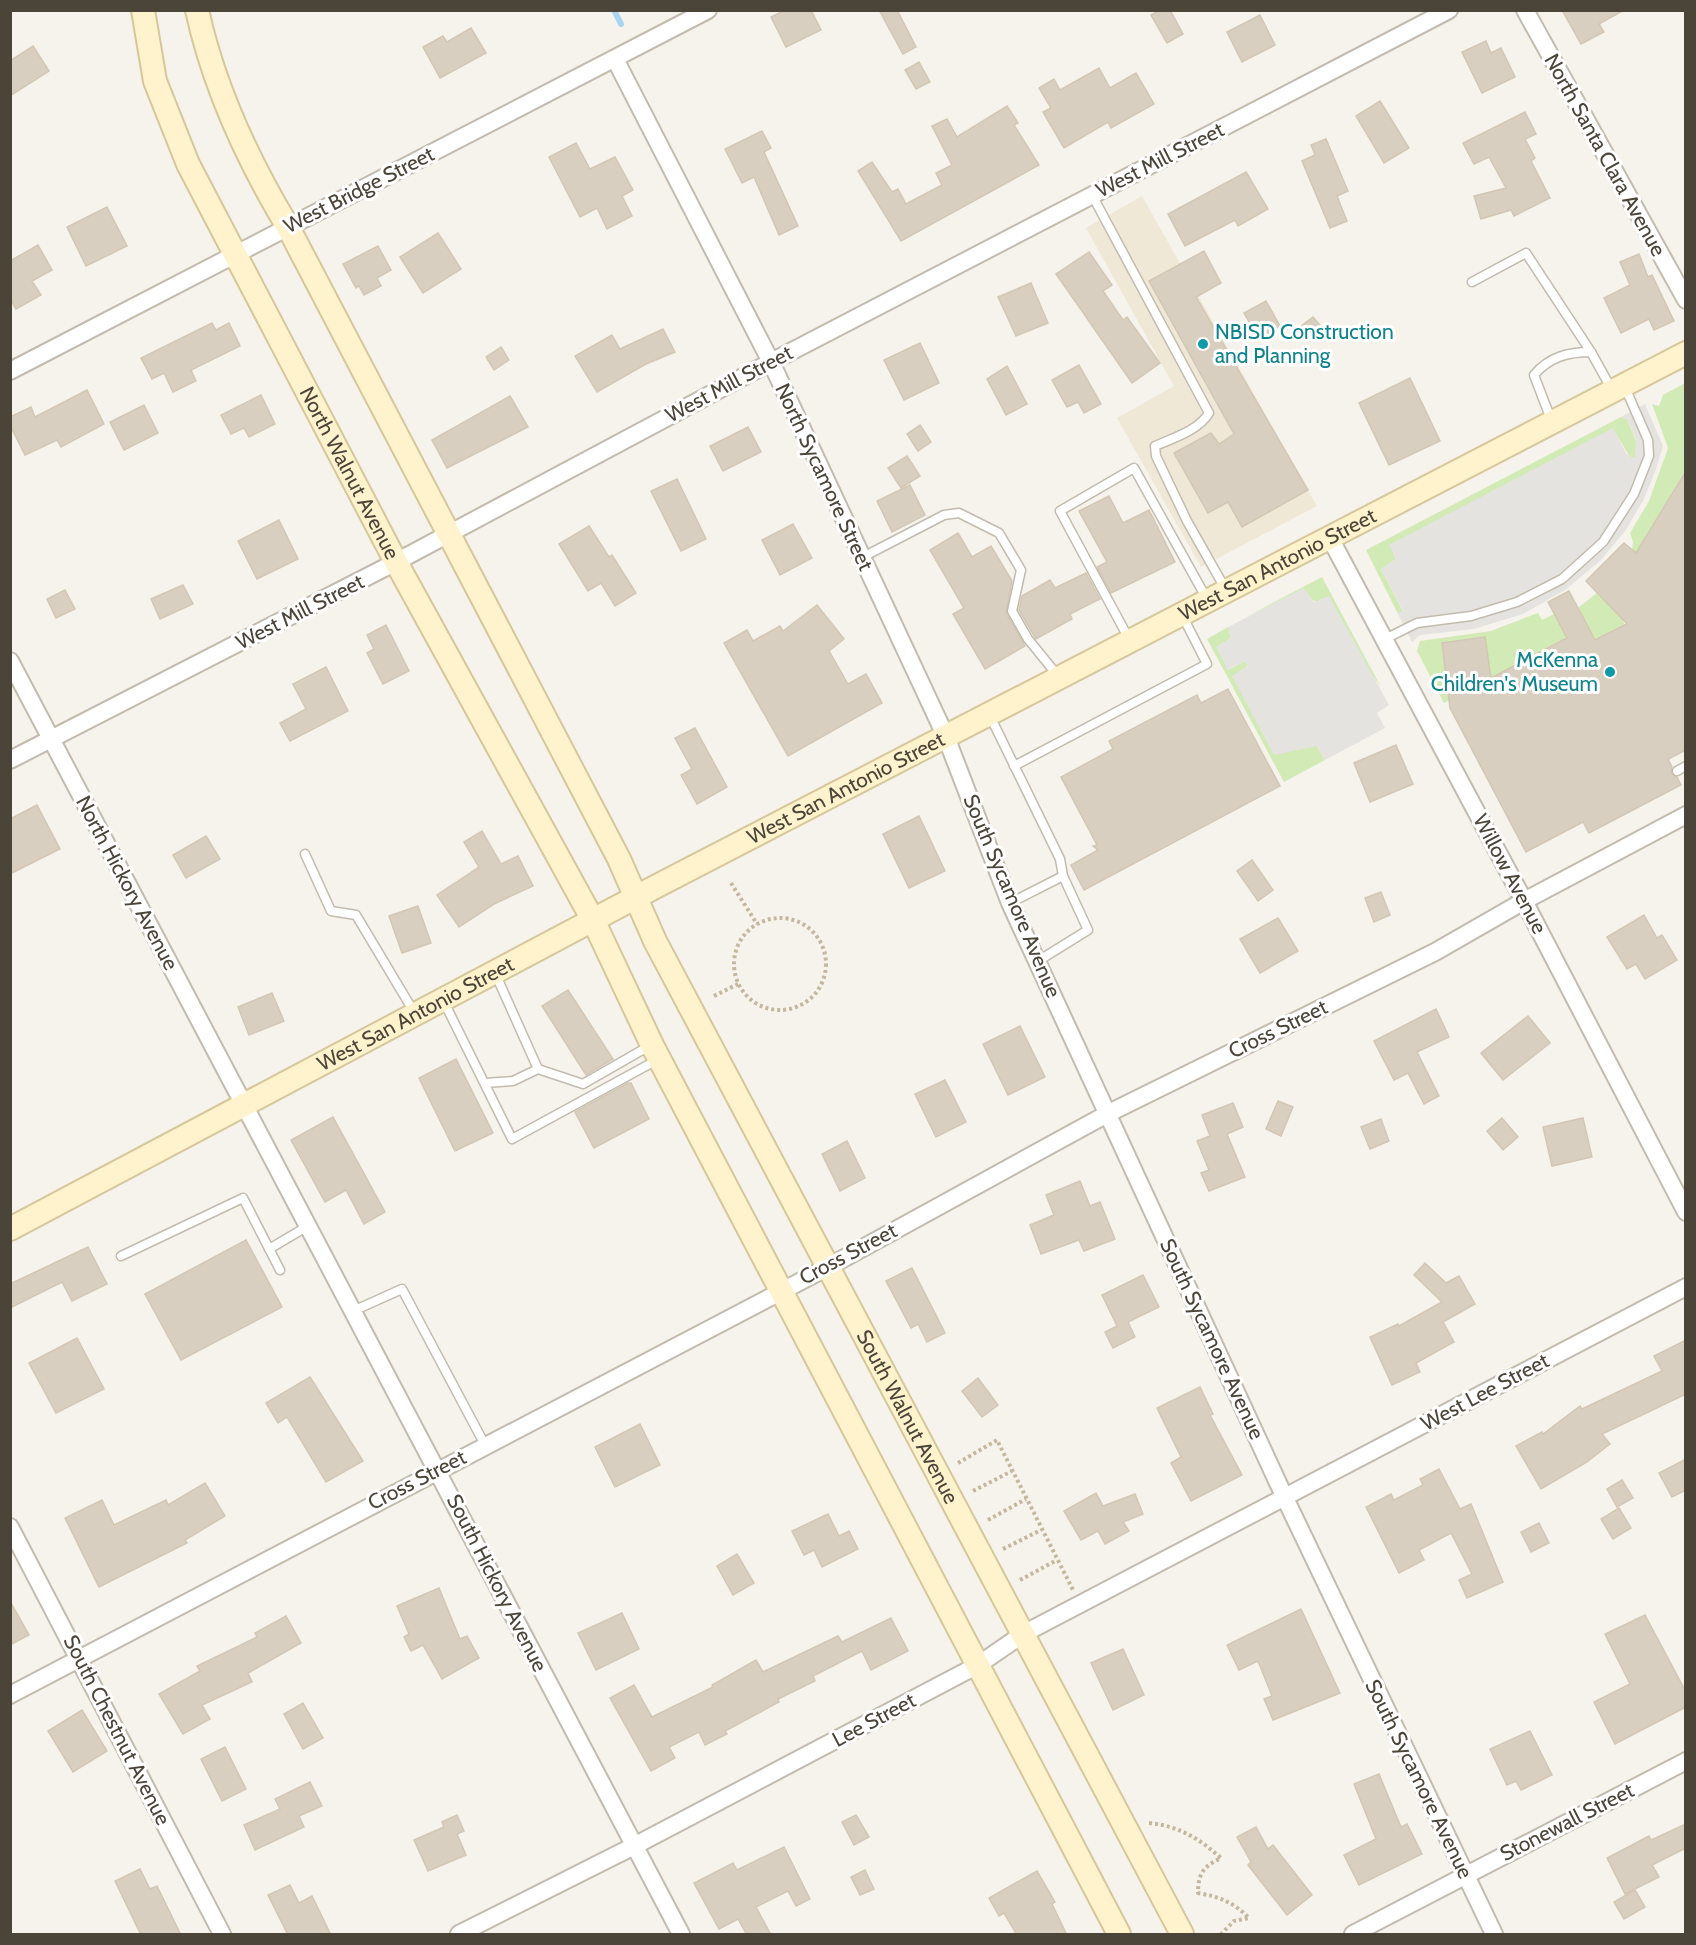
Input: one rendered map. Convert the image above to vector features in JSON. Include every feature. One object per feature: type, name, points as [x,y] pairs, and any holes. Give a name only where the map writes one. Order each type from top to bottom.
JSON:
[{"type":"main road","name":"North Walnut Avenue","points":[[143,10],[148,51],[162,104],[188,164],[233,256],[396,562],[594,922]]},
{"type":"main road","points":[[197,10],[204,44],[223,102],[266,191],[288,227],[638,897]]},
{"type":"main road","name":"West San Antonio Street","points":[[10,1229],[638,897],[1686,353]]},
{"type":"main road","name":"South Walnut Avenue","points":[[638,897],[655,941],[1182,1935]]},
{"type":"main road","points":[[594,922],[656,1051],[1119,1935]]},
{"type":"street","name":"West Bridge Street","points":[[10,371],[708,10]]},
{"type":"street","name":"West Mill Street","points":[[10,760],[396,562],[771,362],[1449,10]]},
{"type":"street","name":"North Santa Clara Avenue","points":[[1525,10],[1686,300]]},
{"type":"street","name":"North Sycamore Street","points":[[615,59],[771,362],[946,737]]},
{"type":"street","name":"Willow Avenue","points":[[1330,538],[1524,901],[1686,1212]]},
{"type":"street","name":"North Hickory Avenue","points":[[10,661],[243,1104]]},
{"type":"street","name":"South Sycamore Avenue","points":[[946,737],[1010,903],[1285,1498],[1494,1935]]},
{"type":"street","name":"Cross Street","points":[[10,1695],[780,1290],[828,1267],[1109,1113],[1435,952],[1524,901],[1686,815]]},
{"type":"street","name":"South Hickory Avenue","points":[[243,1104],[438,1469],[681,1935]]},
{"type":"street","name":"West Lee Street","points":[[1285,1498],[1686,1287]]},
{"type":"street","name":"Lee Street","points":[[459,1935],[634,1846],[978,1665],[1023,1634],[1285,1498]]},
{"type":"street","name":"South Chestnut Avenue","points":[[10,1527],[222,1935]]},
{"type":"street","name":"Stonewall Street","points":[[1353,1935],[1686,1761]]},
{"type":"lane","points":[[1092,195],[1209,413],[1205,420],[1185,433],[1155,446],[1156,456],[1187,520],[1218,596]]},
{"type":"lane","points":[[1384,639],[1417,623],[1471,616],[1517,602],[1562,579],[1611,533],[1634,494],[1649,456],[1648,440],[1618,387],[1591,352],[1526,253],[1472,282]]},
{"type":"lane","points":[[1552,422],[1534,375],[1545,363],[1571,352],[1591,352]]},
{"type":"lane","points":[[1130,641],[1060,511],[1134,468],[1218,596]]},
{"type":"lane","points":[[861,558],[944,515],[959,513],[999,533],[1021,570],[1012,611],[1028,639],[1059,677]]},
{"type":"lane","points":[[1014,766],[1207,664],[1182,615]]},
{"type":"lane","points":[[989,714],[1060,859],[1063,876],[1088,930],[1038,961]]},
{"type":"lane","points":[[305,854],[331,911],[356,915],[416,1015]]},
{"type":"lane","points":[[1010,903],[1063,876]]},
{"type":"lane","points":[[495,973],[538,1069]]},
{"type":"lane","points":[[443,1000],[512,1139],[656,1051]]},
{"type":"lane","points":[[485,1083],[513,1081],[538,1069],[583,1084],[656,1051]]},
{"type":"lane","points":[[121,1256],[243,1198],[280,1270]]},
{"type":"lane","points":[[269,1249],[308,1226]]},
{"type":"lane","points":[[353,1311],[402,1289],[486,1445]]},
{"type":"path","points":[[731,883],[757,924]]},
{"type":"path","points":[[780,918],[795,921],[809,928],[819,940],[825,954],[825,969],[821,983],[808,1000],[788,1009],[773,1009],[759,1005],[747,996],[738,984],[734,969],[735,954],[741,940],[757,924],[780,918]]},
{"type":"path","points":[[714,996],[738,984]]},
{"type":"path","points":[[958,1463],[997,1440],[1041,1530],[1081,1604]]},
{"type":"path","points":[[973,1491],[1012,1471]]},
{"type":"path","points":[[988,1520],[1026,1499]]},
{"type":"path","points":[[1003,1549],[1041,1530]]},
{"type":"path","points":[[1020,1580],[1057,1560]]},
{"type":"path","points":[[1149,1823],[1171,1826],[1197,1837],[1221,1858],[1205,1866],[1198,1879],[1198,1893],[1220,1897],[1236,1905],[1249,1918],[1234,1921],[1221,1935]]},
{"type":"shaded area","points":[[1142,196],[1317,506],[1201,567],[1117,418],[1174,386],[1086,228]]},
{"type":"shaded area","points":[[1645,404],[1663,446],[1644,499],[1626,530],[1600,561],[1565,590],[1523,614],[1474,629],[1420,635],[1412,642],[1397,612],[1404,612],[1381,569],[1396,559],[1389,545],[1613,428],[1626,453],[1630,457],[1635,457],[1636,440],[1627,419],[1621,417]]},
{"type":"shaded area","points":[[1304,588],[1314,602],[1329,596],[1389,705],[1377,713],[1385,728],[1325,760],[1317,746],[1274,755],[1232,676],[1248,666],[1245,661],[1228,670],[1216,647],[1231,638],[1228,627]]},
{"type":"green space","points":[[1685,383],[1685,471],[1630,563],[1633,542],[1630,533],[1649,501],[1668,448],[1652,404],[1659,406],[1663,395]]},
{"type":"green space","points":[[1621,417],[1627,419],[1637,444],[1635,457],[1630,457],[1613,429],[1390,545],[1396,559],[1381,569],[1404,613],[1397,612],[1366,550]]},
{"type":"green space","points":[[1322,577],[1381,687],[1317,602],[1310,599],[1304,589],[1244,618]]},
{"type":"green space","points":[[1598,592],[1614,605],[1625,625],[1595,640],[1578,608]]},
{"type":"green space","points":[[1538,613],[1542,620],[1554,614],[1567,638],[1491,678],[1485,637],[1442,643],[1449,698],[1455,697],[1444,703],[1417,651],[1420,641],[1491,631]]},
{"type":"green space","points":[[1228,627],[1231,638],[1217,647],[1228,670],[1245,661],[1248,666],[1232,677],[1317,746],[1325,760],[1284,782],[1207,639]]},
{"type":"building","points":[[785,10],[811,10],[821,30],[786,47],[771,17]]},
{"type":"building","points":[[879,10],[897,10],[916,47],[903,54]]},
{"type":"building","points":[[1160,10],[1170,10],[1183,34],[1167,43],[1151,15]]},
{"type":"building","points":[[1562,10],[1624,10],[1599,24],[1604,32],[1581,44]]},
{"type":"building","points":[[1260,15],[1275,45],[1242,62],[1227,32]]},
{"type":"building","points":[[471,28],[486,53],[440,78],[423,47],[443,36],[447,42]]},
{"type":"building","points":[[1486,41],[1491,53],[1501,48],[1515,77],[1482,93],[1462,52]]},
{"type":"building","points":[[33,46],[49,71],[10,96],[10,61]]},
{"type":"building","points":[[919,62],[930,82],[916,89],[905,70]]},
{"type":"building","points":[[1099,68],[1110,88],[1136,73],[1154,104],[1111,128],[1108,122],[1064,148],[1043,112],[1051,108],[1039,88],[1054,79],[1060,90]]},
{"type":"building","points":[[1380,101],[1409,148],[1384,163],[1356,116]]},
{"type":"building","points":[[1007,106],[1018,123],[1014,125],[1039,165],[901,241],[858,171],[872,162],[892,192],[898,189],[906,204],[942,185],[936,173],[952,165],[932,126],[947,119],[957,137]]},
{"type":"building","points":[[1525,112],[1536,134],[1525,139],[1535,158],[1531,161],[1550,198],[1514,216],[1511,210],[1481,219],[1474,196],[1506,188],[1489,157],[1474,164],[1463,143]]},
{"type":"building","points":[[762,131],[771,148],[764,152],[798,226],[779,235],[754,177],[742,183],[725,149]]},
{"type":"building","points":[[1326,139],[1348,191],[1337,196],[1347,221],[1330,228],[1302,161],[1315,155],[1311,145]]},
{"type":"building","points":[[576,143],[590,169],[615,157],[633,190],[622,196],[632,216],[607,229],[597,208],[580,217],[549,157]]},
{"type":"building","points":[[1246,172],[1268,209],[1238,226],[1235,220],[1185,246],[1168,214]]},
{"type":"building","points":[[107,207],[127,246],[86,266],[67,227]]},
{"type":"building","points":[[438,233],[461,269],[423,293],[400,257]]},
{"type":"building","points":[[38,245],[52,270],[32,281],[41,295],[16,309],[10,299],[10,261]]},
{"type":"building","points":[[378,246],[391,270],[377,278],[381,286],[364,295],[359,286],[356,288],[343,264]]},
{"type":"building","name":"NBISD Construction and Planning","points":[[1204,251],[1221,283],[1196,297],[1308,490],[1242,527],[1228,502],[1208,513],[1174,453],[1211,433],[1219,444],[1234,434],[1149,281]]},
{"type":"building","points":[[1089,252],[1112,285],[1103,291],[1123,320],[1127,317],[1160,363],[1132,383],[1056,274]]},
{"type":"building","points":[[1639,254],[1648,277],[1652,275],[1674,321],[1654,330],[1649,319],[1621,333],[1604,298],[1630,285],[1620,262]]},
{"type":"building","points":[[1031,283],[1048,323],[1016,336],[998,297]]},
{"type":"building","points":[[1266,301],[1280,326],[1259,339],[1244,313]]},
{"type":"building","points":[[1313,317],[1324,330],[1310,341],[1300,327]]},
{"type":"building","points":[[212,323],[216,330],[229,323],[240,346],[191,370],[196,381],[173,392],[164,373],[152,379],[141,358]]},
{"type":"building","points":[[663,329],[675,352],[646,364],[597,392],[575,356],[612,335],[620,349]]},
{"type":"building","points":[[920,343],[939,383],[904,400],[884,360]]},
{"type":"building","points":[[501,347],[509,360],[494,370],[486,357]]},
{"type":"building","points":[[1079,365],[1101,404],[1084,413],[1078,402],[1067,407],[1052,380]]},
{"type":"building","points":[[1007,366],[1027,404],[1006,415],[987,379]]},
{"type":"building","points":[[1410,378],[1440,441],[1389,465],[1359,403]]},
{"type":"building","points":[[87,390],[104,424],[61,447],[57,440],[25,455],[10,425],[10,417],[31,407],[35,417]]},
{"type":"building","points":[[261,395],[275,424],[249,437],[244,428],[231,434],[221,415]]},
{"type":"building","points":[[510,396],[528,427],[447,468],[432,440]]},
{"type":"building","points":[[144,405],[158,433],[124,450],[110,422]]},
{"type":"building","points":[[920,425],[931,442],[918,451],[907,434]]},
{"type":"building","points":[[748,427],[761,452],[723,471],[710,446]]},
{"type":"building","points":[[907,456],[920,476],[901,488],[888,468]]},
{"type":"building","name":"McKenna Children's Museum","points":[[1686,471],[1686,750],[1668,759],[1672,767],[1671,774],[1677,777],[1681,785],[1589,833],[1583,822],[1526,852],[1450,708],[1442,643],[1485,637],[1491,678],[1567,638],[1548,602],[1569,591],[1595,640],[1627,624],[1586,581],[1624,543],[1636,553]]},
{"type":"building","points":[[677,479],[706,539],[681,551],[651,491]]},
{"type":"building","points":[[910,485],[925,515],[892,532],[877,501]]},
{"type":"building","points":[[1109,496],[1123,523],[1149,510],[1175,562],[1111,593],[1097,567],[1107,562],[1079,511]]},
{"type":"building","points":[[279,520],[298,559],[257,579],[238,541]]},
{"type":"building","points":[[793,524],[812,558],[780,575],[762,540]]},
{"type":"building","points":[[589,526],[609,557],[612,555],[636,593],[615,606],[601,583],[588,591],[559,544]]},
{"type":"building","points":[[958,533],[972,557],[991,546],[1012,581],[1006,613],[1025,646],[985,669],[953,614],[964,608],[930,550]]},
{"type":"building","points":[[1086,573],[1100,599],[1070,614],[1072,619],[1036,639],[1019,610],[1022,596],[1050,580],[1055,588]]},
{"type":"building","points":[[183,585],[193,604],[160,619],[151,599]]},
{"type":"building","points":[[65,590],[75,609],[56,618],[47,599]]},
{"type":"building","points":[[817,605],[844,639],[829,651],[848,684],[866,674],[882,703],[788,756],[724,643],[747,630],[753,641],[780,626],[783,631]]},
{"type":"building","points":[[386,625],[409,671],[383,684],[367,653],[374,649],[367,635]]},
{"type":"building","points":[[326,667],[348,711],[290,741],[280,723],[306,709],[293,684]]},
{"type":"building","points":[[1228,689],[1280,786],[1084,890],[1071,865],[1098,850],[1093,846],[1097,845],[1061,777],[1113,749],[1109,741],[1197,695],[1201,703]]},
{"type":"building","points":[[695,728],[727,787],[697,804],[681,775],[692,769],[675,738]]},
{"type":"building","points":[[1396,745],[1413,784],[1370,802],[1354,763]]},
{"type":"building","points":[[37,805],[60,849],[10,874],[10,819]]},
{"type":"building","points":[[919,816],[945,871],[909,888],[883,834]]},
{"type":"building","points":[[482,831],[501,864],[518,856],[533,886],[494,904],[459,927],[437,895],[479,867],[464,842]]},
{"type":"building","points":[[206,836],[220,859],[186,878],[173,855]]},
{"type":"building","points":[[1252,860],[1273,890],[1258,901],[1237,871]]},
{"type":"building","points":[[1381,892],[1390,915],[1374,922],[1365,898]]},
{"type":"building","points":[[418,906],[431,943],[402,953],[389,916]]},
{"type":"building","points":[[1644,915],[1657,938],[1662,935],[1677,960],[1645,979],[1636,964],[1627,969],[1607,937]]},
{"type":"building","points":[[1278,918],[1298,951],[1260,973],[1240,939]]},
{"type":"building","points":[[568,990],[613,1059],[586,1075],[542,1006]]},
{"type":"building","points":[[272,993],[284,1021],[249,1035],[238,1007]]},
{"type":"building","points":[[1436,1009],[1449,1037],[1417,1052],[1439,1096],[1424,1104],[1408,1073],[1394,1080],[1374,1041]]},
{"type":"building","points":[[1528,1016],[1550,1043],[1503,1080],[1481,1053]]},
{"type":"building","points":[[1020,1026],[1045,1077],[1008,1095],[983,1044]]},
{"type":"building","points":[[456,1059],[493,1133],[455,1151],[419,1078]]},
{"type":"building","points":[[945,1080],[966,1122],[936,1137],[915,1094]]},
{"type":"building","points":[[631,1083],[649,1119],[594,1148],[575,1112]]},
{"type":"building","points":[[1278,1101],[1293,1107],[1281,1136],[1266,1129]]},
{"type":"building","points":[[1233,1103],[1243,1127],[1227,1134],[1245,1177],[1209,1191],[1201,1173],[1209,1170],[1197,1141],[1210,1136],[1202,1115]]},
{"type":"building","points":[[333,1117],[385,1212],[364,1224],[346,1190],[325,1202],[291,1140]]},
{"type":"building","points":[[1502,1118],[1518,1137],[1503,1150],[1487,1131]]},
{"type":"building","points":[[1583,1118],[1592,1157],[1552,1166],[1543,1127]]},
{"type":"building","points":[[1381,1119],[1389,1141],[1370,1149],[1361,1127]]},
{"type":"building","points":[[847,1141],[865,1178],[840,1191],[822,1154]]},
{"type":"building","points":[[1080,1181],[1090,1206],[1100,1202],[1115,1239],[1084,1251],[1079,1240],[1041,1254],[1030,1225],[1054,1215],[1046,1195]]},
{"type":"building","points":[[246,1240],[282,1307],[181,1360],[145,1294]]},
{"type":"building","points":[[88,1247],[107,1284],[72,1301],[62,1282],[10,1308],[10,1284]]},
{"type":"building","points":[[1425,1263],[1446,1283],[1459,1276],[1475,1304],[1443,1322],[1454,1342],[1416,1363],[1420,1372],[1392,1385],[1370,1337],[1398,1324],[1399,1326],[1442,1302],[1414,1275]]},
{"type":"building","points":[[912,1268],[945,1333],[927,1342],[918,1324],[911,1328],[886,1281]]},
{"type":"building","points":[[1143,1275],[1159,1307],[1128,1322],[1135,1337],[1113,1348],[1105,1332],[1117,1326],[1102,1295]]},
{"type":"building","points":[[77,1338],[104,1389],[56,1413],[29,1363]]},
{"type":"building","points":[[1686,1340],[1686,1394],[1602,1434],[1610,1444],[1587,1462],[1541,1489],[1516,1446],[1542,1432],[1543,1434],[1580,1406],[1582,1409],[1662,1371],[1654,1356]]},
{"type":"building","points":[[310,1377],[363,1461],[326,1482],[287,1417],[278,1423],[266,1403]]},
{"type":"building","points":[[978,1378],[998,1405],[982,1417],[962,1391]]},
{"type":"building","points":[[1200,1387],[1213,1414],[1210,1415],[1242,1475],[1191,1501],[1171,1463],[1181,1457],[1157,1408]]},
{"type":"building","points":[[640,1424],[660,1465],[615,1487],[595,1447]]},
{"type":"building","points":[[1686,1459],[1686,1490],[1672,1497],[1659,1473]]},
{"type":"building","points":[[1439,1469],[1460,1509],[1471,1504],[1503,1582],[1467,1598],[1459,1580],[1472,1574],[1451,1533],[1419,1550],[1424,1560],[1399,1573],[1366,1507],[1391,1494],[1394,1500],[1423,1485],[1420,1479]]},
{"type":"building","points":[[1622,1480],[1633,1498],[1617,1507],[1607,1489]]},
{"type":"building","points":[[205,1483],[225,1516],[185,1540],[187,1543],[99,1587],[65,1518],[102,1500],[114,1525],[166,1500],[168,1505]]},
{"type":"building","points":[[1096,1493],[1103,1506],[1135,1494],[1143,1514],[1123,1522],[1129,1531],[1105,1544],[1098,1531],[1081,1540],[1064,1511]]},
{"type":"building","points":[[1619,1508],[1631,1528],[1613,1539],[1601,1519]]},
{"type":"building","points":[[828,1514],[839,1536],[849,1531],[858,1549],[822,1567],[814,1550],[804,1555],[792,1531]]},
{"type":"building","points":[[1539,1523],[1549,1543],[1531,1552],[1521,1532]]},
{"type":"building","points":[[737,1554],[754,1583],[733,1595],[717,1566]]},
{"type":"building","points":[[439,1588],[460,1639],[467,1636],[479,1658],[442,1679],[423,1645],[411,1651],[404,1637],[409,1634],[397,1606]]},
{"type":"building","points":[[10,1601],[29,1635],[10,1645]]},
{"type":"building","points":[[1301,1609],[1340,1693],[1273,1720],[1264,1699],[1272,1696],[1258,1661],[1239,1670],[1227,1645]]},
{"type":"building","points":[[622,1613],[639,1649],[596,1670],[578,1633]]},
{"type":"building","points":[[1645,1615],[1686,1692],[1686,1707],[1615,1744],[1594,1702],[1630,1684],[1605,1634]]},
{"type":"building","points":[[286,1616],[301,1643],[248,1673],[252,1682],[202,1705],[210,1719],[183,1734],[159,1694],[200,1671],[197,1666],[257,1637],[255,1633]]},
{"type":"building","points":[[891,1618],[908,1651],[871,1670],[862,1651],[813,1676],[815,1681],[778,1699],[779,1702],[725,1731],[727,1734],[705,1745],[699,1732],[669,1747],[675,1758],[651,1771],[610,1698],[634,1685],[652,1717],[713,1687],[712,1685],[756,1660],[763,1672],[838,1636],[842,1642]]},
{"type":"building","points":[[1123,1649],[1144,1695],[1113,1710],[1091,1663]]},
{"type":"building","points":[[303,1703],[323,1738],[303,1749],[284,1714]]},
{"type":"building","points":[[82,1710],[107,1751],[73,1772],[48,1731]]},
{"type":"building","points":[[1530,1731],[1552,1775],[1521,1790],[1516,1781],[1507,1785],[1490,1749]]},
{"type":"building","points":[[225,1747],[246,1789],[222,1801],[201,1759]]},
{"type":"building","points":[[1379,1774],[1401,1827],[1407,1824],[1422,1854],[1359,1885],[1344,1855],[1376,1839],[1354,1784]]},
{"type":"building","points":[[310,1782],[322,1806],[299,1816],[304,1827],[255,1850],[244,1825],[280,1809],[275,1799]]},
{"type":"building","points":[[457,1815],[464,1831],[457,1834],[466,1855],[428,1871],[414,1840],[444,1827],[442,1822]]},
{"type":"building","points":[[856,1815],[869,1837],[854,1845],[842,1822]]},
{"type":"building","points":[[1686,1824],[1686,1848],[1652,1865],[1659,1877],[1625,1894],[1607,1858],[1649,1836],[1651,1840]]},
{"type":"building","points":[[1256,1827],[1268,1849],[1273,1845],[1312,1895],[1287,1915],[1248,1865],[1251,1862],[1237,1837]]},
{"type":"building","points":[[784,1847],[810,1899],[796,1906],[788,1891],[756,1907],[771,1935],[747,1935],[738,1919],[719,1929],[694,1883],[733,1863],[737,1870]]},
{"type":"building","points":[[140,1869],[150,1889],[157,1886],[181,1935],[141,1935],[115,1881]]},
{"type":"building","points":[[865,1870],[874,1889],[860,1895],[851,1877]]},
{"type":"building","points":[[1037,1871],[1055,1902],[1052,1904],[1067,1935],[1017,1935],[1004,1913],[999,1916],[989,1898]]},
{"type":"building","points":[[290,1885],[299,1903],[312,1896],[331,1935],[288,1935],[268,1895]]},
{"type":"building","points":[[1635,1890],[1645,1907],[1624,1919],[1614,1902]]},
{"type":"waterway","points":[[614,10],[621,24]]},
{"type":"place","name":"NBISD Construction and Planning","points":[[1203,344]]},
{"type":"place","name":"McKenna Children's Museum","points":[[1610,672]]}]
